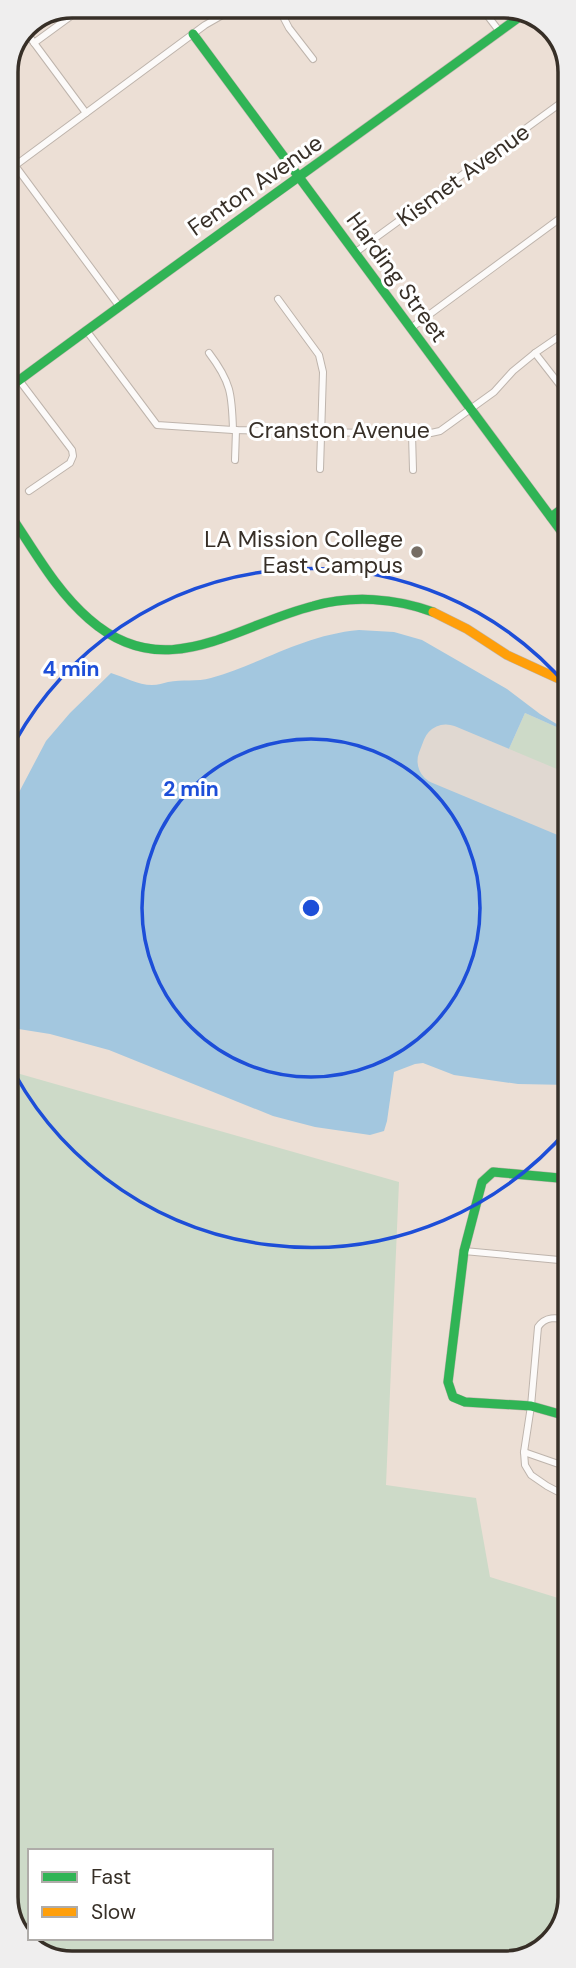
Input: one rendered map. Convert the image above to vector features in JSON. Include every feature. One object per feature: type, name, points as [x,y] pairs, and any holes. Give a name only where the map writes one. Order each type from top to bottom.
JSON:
[{"type":"street","points":[[34,43],[68,18]]},
{"type":"street","points":[[18,164],[217,18]]},
{"type":"street","points":[[284,18],[313,59]]},
{"type":"street","points":[[489,18],[500,32]]},
{"type":"street","name":"Fenton Avenue","points":[[19,380],[241,216],[299,178],[516,19]]},
{"type":"street","name":"Harding Street","points":[[193,34],[558,527]]},
{"type":"street","points":[[30,38],[86,113]]},
{"type":"street","name":"Kismet Avenue","points":[[356,252],[558,105]]},
{"type":"street","points":[[18,169],[119,306]]},
{"type":"street","points":[[411,328],[558,219]]},
{"type":"street","points":[[278,299],[319,355],[323,372],[320,469]]},
{"type":"street","name":"Cranston Avenue","points":[[86,330],[157,425],[235,430],[412,434],[440,431],[494,392],[513,371],[558,337]]},
{"type":"street","points":[[209,353],[228,381],[232,395],[235,460]]},
{"type":"street","points":[[535,353],[558,383]]},
{"type":"street","points":[[19,380],[72,450],[73,457],[70,463],[29,491]]},
{"type":"street","points":[[412,434],[413,470]]},
{"type":"street","points":[[551,517],[558,512]]},
{"type":"street","points":[[18,526],[73,604],[110,635],[142,647],[168,652],[202,648],[322,603],[379,600],[418,607],[454,621],[509,656],[558,678]]},
{"type":"street","points":[[558,1179],[493,1172],[482,1182],[464,1251],[448,1382],[453,1397],[465,1402],[531,1406],[558,1414]]},
{"type":"street","points":[[464,1251],[558,1260]]},
{"type":"street","points":[[558,1319],[542,1321],[538,1327],[524,1452],[525,1465],[531,1475],[558,1492]]},
{"type":"street","points":[[524,1452],[558,1464]]},
{"type":"green space","points":[[525,713],[558,728],[558,775],[554,785],[558,787],[558,820],[433,767],[448,735],[504,760]]},
{"type":"green space","points":[[18,1073],[399,1182],[386,1485],[476,1498],[490,1577],[558,1598],[558,1896],[554,1917],[540,1937],[525,1946],[504,1951],[68,1950],[58,1949],[40,1940],[273,1940],[273,1849],[28,1849],[28,1928],[20,1914],[18,1896]]},
{"type":"water","points":[[359,630],[394,632],[422,640],[507,689],[558,725],[558,728],[525,713],[504,760],[448,735],[434,766],[558,820],[558,1085],[518,1084],[454,1075],[423,1063],[415,1064],[394,1072],[384,1131],[370,1135],[315,1127],[273,1116],[109,1050],[50,1034],[18,1029],[18,794],[46,741],[111,673],[147,685],[206,679],[301,643]]},
{"type":"runway","points":[[446,748],[558,795]]},
{"type":"runway","points":[[446,748],[441,761],[558,810]]},
{"type":"traffic: fast","points":[[18,381],[516,19]]},
{"type":"traffic: fast","points":[[193,34],[558,527]]},
{"type":"traffic: fast","points":[[551,517],[558,512]]},
{"type":"traffic: fast","points":[[18,527],[54,581],[76,607],[117,638],[145,648],[172,650],[200,645],[284,615],[343,600],[389,601],[433,612]]},
{"type":"traffic: fast","points":[[558,1178],[493,1172],[482,1182],[464,1251],[448,1382],[453,1397],[465,1402],[531,1406],[558,1414]]},
{"type":"traffic: slow","points":[[433,612],[467,629],[507,655],[558,678]]},
{"type":"place","name":"LA Mission College East Campus","points":[[417,552]]}]
